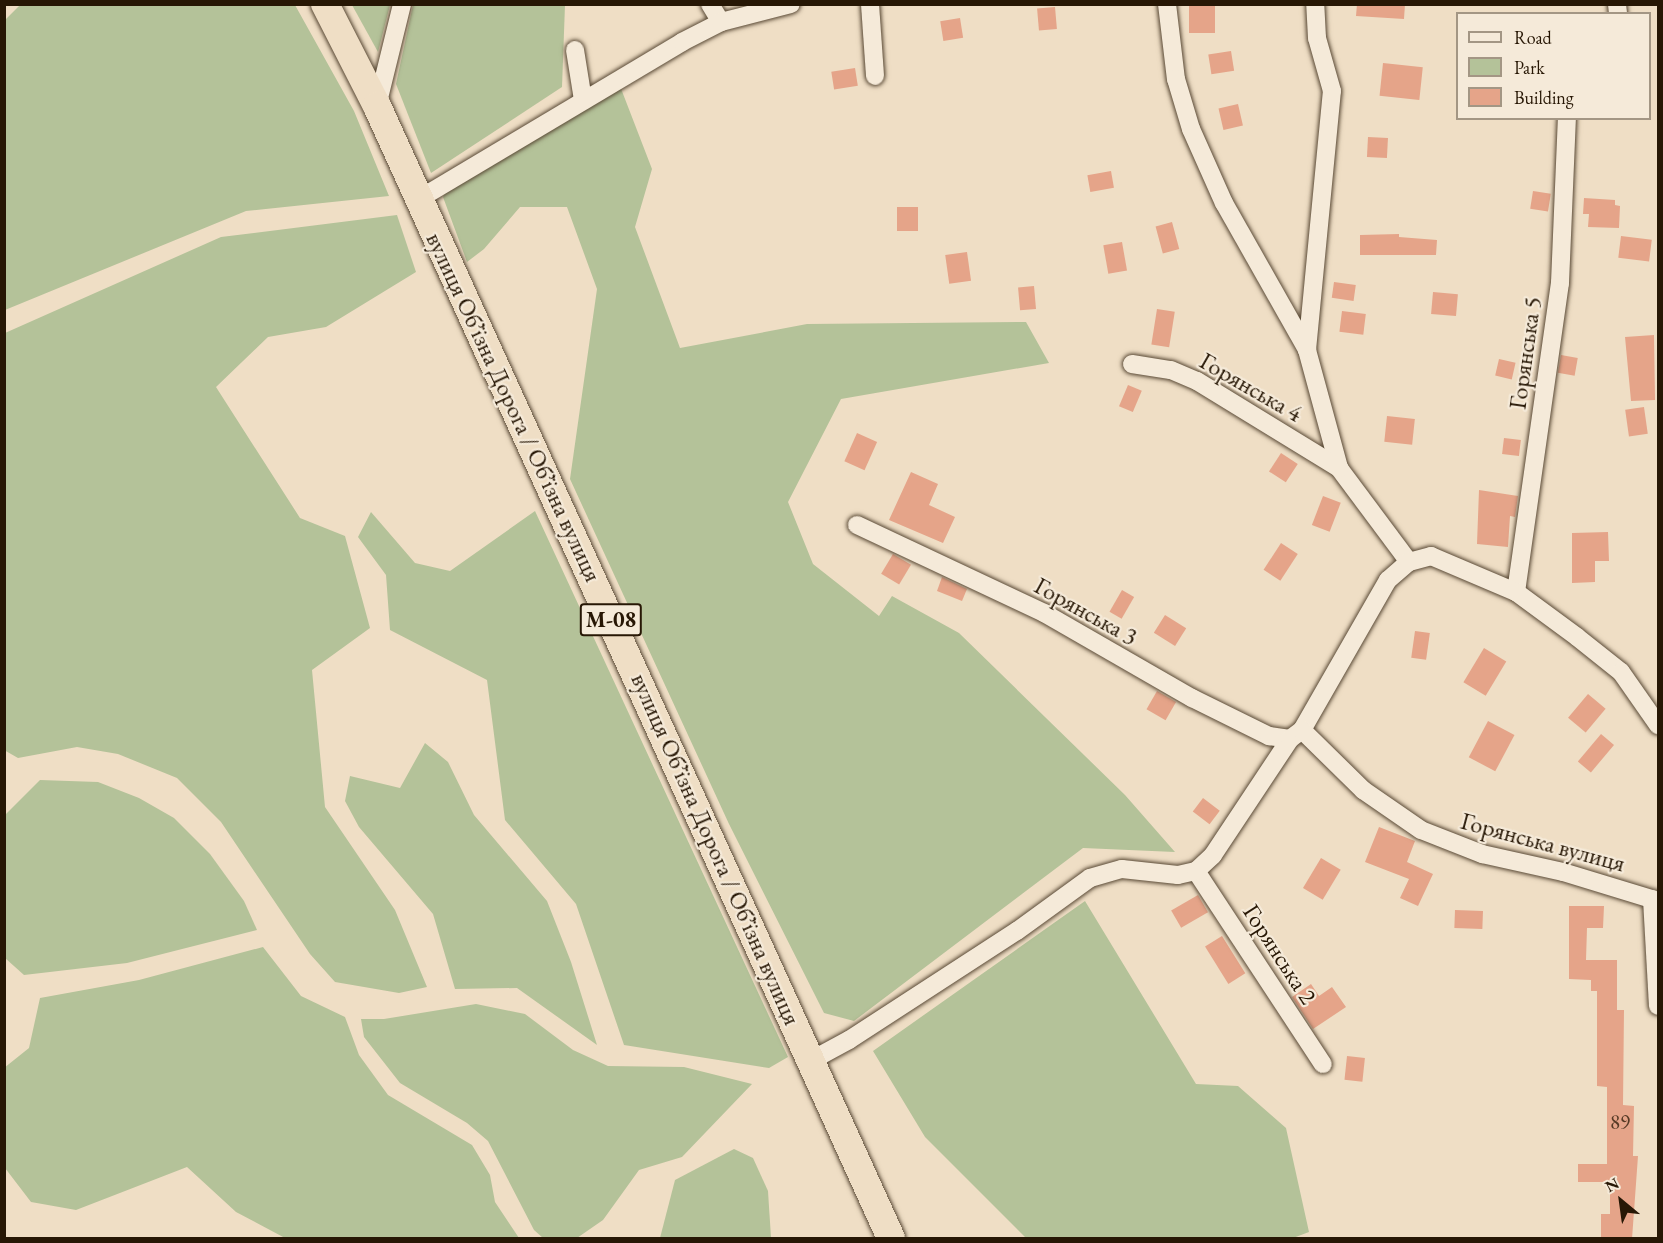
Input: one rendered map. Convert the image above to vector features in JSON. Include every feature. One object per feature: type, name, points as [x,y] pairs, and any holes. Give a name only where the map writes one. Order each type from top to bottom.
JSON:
[{"type":"highway","name":"вулиця Обʼїзна Дорога / Обʼїзна вулиця","points":[[325,4],[377,106],[812,1060],[891,1239]]},
{"type":"street","points":[[377,106],[402,4]]},
{"type":"street","points":[[710,4],[721,22]]},
{"type":"street","points":[[419,199],[583,100],[721,22],[791,4]]},
{"type":"street","points":[[870,4],[875,76]]},
{"type":"street","points":[[1167,4],[1176,79],[1191,129],[1224,202],[1307,350],[1339,468],[1409,562]]},
{"type":"street","points":[[1307,350],[1332,91],[1317,38],[1315,4]]},
{"type":"street","points":[[575,50],[583,100]]},
{"type":"street","name":"Горянська 5","points":[[1516,592],[1560,283],[1567,120]]},
{"type":"street","name":"Горянська 4","points":[[1132,364],[1171,370],[1197,381],[1339,468]]},
{"type":"street","name":"Горянська 3","points":[[857,525],[1044,613],[1192,698],[1269,736],[1296,734]]},
{"type":"street","points":[[812,1060],[849,1040],[1017,931],[1090,878],[1122,869],[1178,875],[1196,871],[1213,855],[1296,734],[1388,580],[1409,562],[1431,555],[1516,592],[1621,672],[1659,725]]},
{"type":"street","name":"Горянська вулиця","points":[[1296,734],[1386,808],[1421,830],[1482,854],[1563,872],[1655,900]]},
{"type":"street","name":"Горянська 2","points":[[1196,871],[1323,1064]]},
{"type":"street","points":[[1655,900],[1659,1006]]},
{"type":"green space","points":[[20,5],[295,5],[354,111],[389,196],[246,211],[5,310],[5,20]]},
{"type":"green space","points":[[352,5],[390,5],[378,52]]},
{"type":"green space","points":[[413,5],[565,5],[562,87],[431,173],[396,84]]},
{"type":"green space","points":[[620,86],[652,169],[635,227],[680,348],[807,324],[1026,322],[1049,363],[841,399],[788,502],[813,564],[879,616],[892,596],[959,633],[1125,795],[1175,852],[1083,848],[854,1021],[824,1013],[729,824],[570,479],[597,289],[567,207],[520,207],[484,249],[467,262],[443,197],[449,187]]},
{"type":"green space","points":[[397,215],[416,272],[326,327],[268,337],[216,387],[300,518],[345,536],[370,628],[312,670],[325,807],[395,910],[427,987],[399,993],[335,982],[310,954],[221,822],[177,778],[118,754],[77,747],[18,758],[4,750],[5,333],[221,237]]},
{"type":"green space","points":[[535,511],[788,1057],[769,1068],[624,1045],[576,904],[505,820],[487,680],[390,630],[386,575],[358,537],[371,512],[415,563],[450,571]]},
{"type":"green space","points":[[425,743],[448,762],[474,815],[547,901],[571,962],[597,1045],[517,988],[455,989],[433,914],[359,827],[345,801],[350,776],[400,788]]},
{"type":"green space","points":[[40,780],[98,782],[139,798],[174,818],[210,854],[244,901],[257,930],[127,963],[24,975],[5,958],[5,815]]},
{"type":"green space","points":[[1085,901],[1196,1084],[1238,1086],[1286,1128],[1309,1232],[1293,1238],[1026,1238],[925,1137],[873,1051]]},
{"type":"green space","points":[[263,947],[301,996],[345,1017],[359,1055],[388,1095],[472,1145],[490,1175],[495,1202],[519,1238],[285,1238],[236,1212],[187,1167],[76,1210],[31,1202],[5,1168],[4,1068],[29,1048],[40,998],[139,980]]},
{"type":"green space","points":[[476,1004],[525,1014],[573,1050],[608,1066],[684,1067],[752,1084],[682,1157],[639,1170],[603,1220],[577,1238],[543,1238],[534,1230],[488,1141],[467,1123],[400,1083],[364,1037],[361,1019],[384,1019]]},
{"type":"green space","points":[[734,1149],[753,1158],[768,1191],[771,1238],[660,1238],[675,1180]]},
{"type":"building","points":[[1189,4],[1215,4],[1215,33],[1189,33]]},
{"type":"building","points":[[1357,4],[1405,4],[1404,19],[1356,16]]},
{"type":"building","points":[[1055,7],[1057,29],[1039,30],[1037,9]]},
{"type":"building","points":[[960,18],[963,38],[943,41],[940,21]]},
{"type":"building","points":[[1231,51],[1234,71],[1211,74],[1208,55]]},
{"type":"building","points":[[1383,63],[1423,67],[1419,100],[1380,96]]},
{"type":"building","points":[[855,68],[858,86],[834,90],[831,72]]},
{"type":"building","points":[[1238,104],[1243,125],[1223,130],[1219,108]]},
{"type":"building","points":[[1368,137],[1388,138],[1387,158],[1367,157]]},
{"type":"building","points":[[1111,171],[1114,188],[1090,192],[1087,175]]},
{"type":"building","points":[[1533,191],[1551,194],[1548,212],[1530,209]]},
{"type":"building","points":[[1584,198],[1615,200],[1615,205],[1620,206],[1619,228],[1588,227],[1589,214],[1583,214]]},
{"type":"building","points":[[897,207],[918,207],[918,231],[897,231]]},
{"type":"building","points":[[1172,222],[1179,249],[1163,253],[1156,226]]},
{"type":"building","points":[[1399,234],[1399,237],[1437,240],[1436,255],[1360,255],[1360,235]]},
{"type":"building","points":[[1621,236],[1652,240],[1649,262],[1618,258]]},
{"type":"building","points":[[1122,242],[1127,271],[1108,274],[1103,245]]},
{"type":"building","points":[[967,252],[971,281],[949,284],[945,255]]},
{"type":"building","points":[[1334,282],[1356,285],[1354,301],[1332,298]]},
{"type":"building","points":[[1034,286],[1036,309],[1020,310],[1018,287]]},
{"type":"building","points":[[1433,292],[1458,294],[1456,316],[1431,314]]},
{"type":"building","points":[[1157,309],[1175,312],[1169,347],[1151,345]]},
{"type":"building","points":[[1342,311],[1366,314],[1363,335],[1339,332]]},
{"type":"building","points":[[1654,335],[1655,400],[1631,401],[1625,337]]},
{"type":"building","points":[[1561,355],[1578,358],[1575,376],[1558,373]]},
{"type":"building","points":[[1499,359],[1516,363],[1512,379],[1495,376]]},
{"type":"building","points":[[1128,385],[1142,391],[1133,412],[1119,406]]},
{"type":"building","points":[[1644,407],[1648,434],[1629,436],[1625,410]]},
{"type":"building","points":[[1387,416],[1415,419],[1412,445],[1384,442]]},
{"type":"building","points":[[857,433],[877,442],[864,470],[844,461]]},
{"type":"building","points":[[1504,438],[1521,440],[1519,456],[1502,454]]},
{"type":"building","points":[[1281,453],[1298,464],[1286,482],[1269,471]]},
{"type":"building","points":[[911,472],[938,484],[929,505],[955,517],[943,543],[889,520]]},
{"type":"building","points":[[1479,490],[1518,496],[1515,517],[1510,516],[1508,547],[1477,544]]},
{"type":"building","points":[[1323,496],[1341,503],[1330,532],[1312,525]]},
{"type":"building","points":[[1608,532],[1609,561],[1595,561],[1595,582],[1572,583],[1572,533]]},
{"type":"building","points":[[1281,543],[1298,554],[1280,581],[1264,570]]},
{"type":"building","points":[[893,554],[911,565],[899,585],[881,574]]},
{"type":"building","points":[[942,577],[967,589],[962,601],[937,591]]},
{"type":"building","points":[[1122,590],[1134,597],[1122,619],[1110,612]]},
{"type":"building","points":[[1165,615],[1186,628],[1175,646],[1154,633]]},
{"type":"building","points":[[1415,631],[1430,633],[1426,660],[1411,658]]},
{"type":"building","points":[[1484,648],[1506,661],[1486,696],[1463,682]]},
{"type":"building","points":[[1157,691],[1176,702],[1166,720],[1146,709]]},
{"type":"building","points":[[1588,694],[1606,709],[1586,733],[1568,718]]},
{"type":"building","points":[[1488,721],[1514,735],[1495,771],[1469,757]]},
{"type":"building","points":[[1601,734],[1614,745],[1591,773],[1578,762]]},
{"type":"building","points":[[1203,798],[1220,811],[1210,824],[1193,812]]},
{"type":"building","points":[[1379,827],[1415,841],[1407,862],[1433,874],[1418,906],[1400,898],[1409,879],[1365,862]]},
{"type":"building","points":[[1321,858],[1341,870],[1323,900],[1303,888]]},
{"type":"building","points":[[1198,895],[1208,912],[1181,928],[1171,910]]},
{"type":"building","points":[[1569,906],[1604,906],[1603,928],[1587,928],[1586,960],[1617,960],[1617,1010],[1624,1010],[1623,1105],[1634,1106],[1633,1156],[1638,1156],[1632,1239],[1601,1239],[1601,1214],[1610,1214],[1610,1182],[1578,1182],[1578,1164],[1607,1164],[1607,1087],[1597,1086],[1597,991],[1591,991],[1591,980],[1569,979]]},
{"type":"building","points":[[1455,910],[1483,911],[1482,929],[1454,928]]},
{"type":"building","points":[[1222,936],[1245,973],[1228,984],[1205,947]]},
{"type":"building","points":[[1311,984],[1319,996],[1332,987],[1346,1007],[1313,1029],[1292,997]]},
{"type":"building","points":[[1347,1056],[1365,1058],[1362,1082],[1344,1080]]}]
